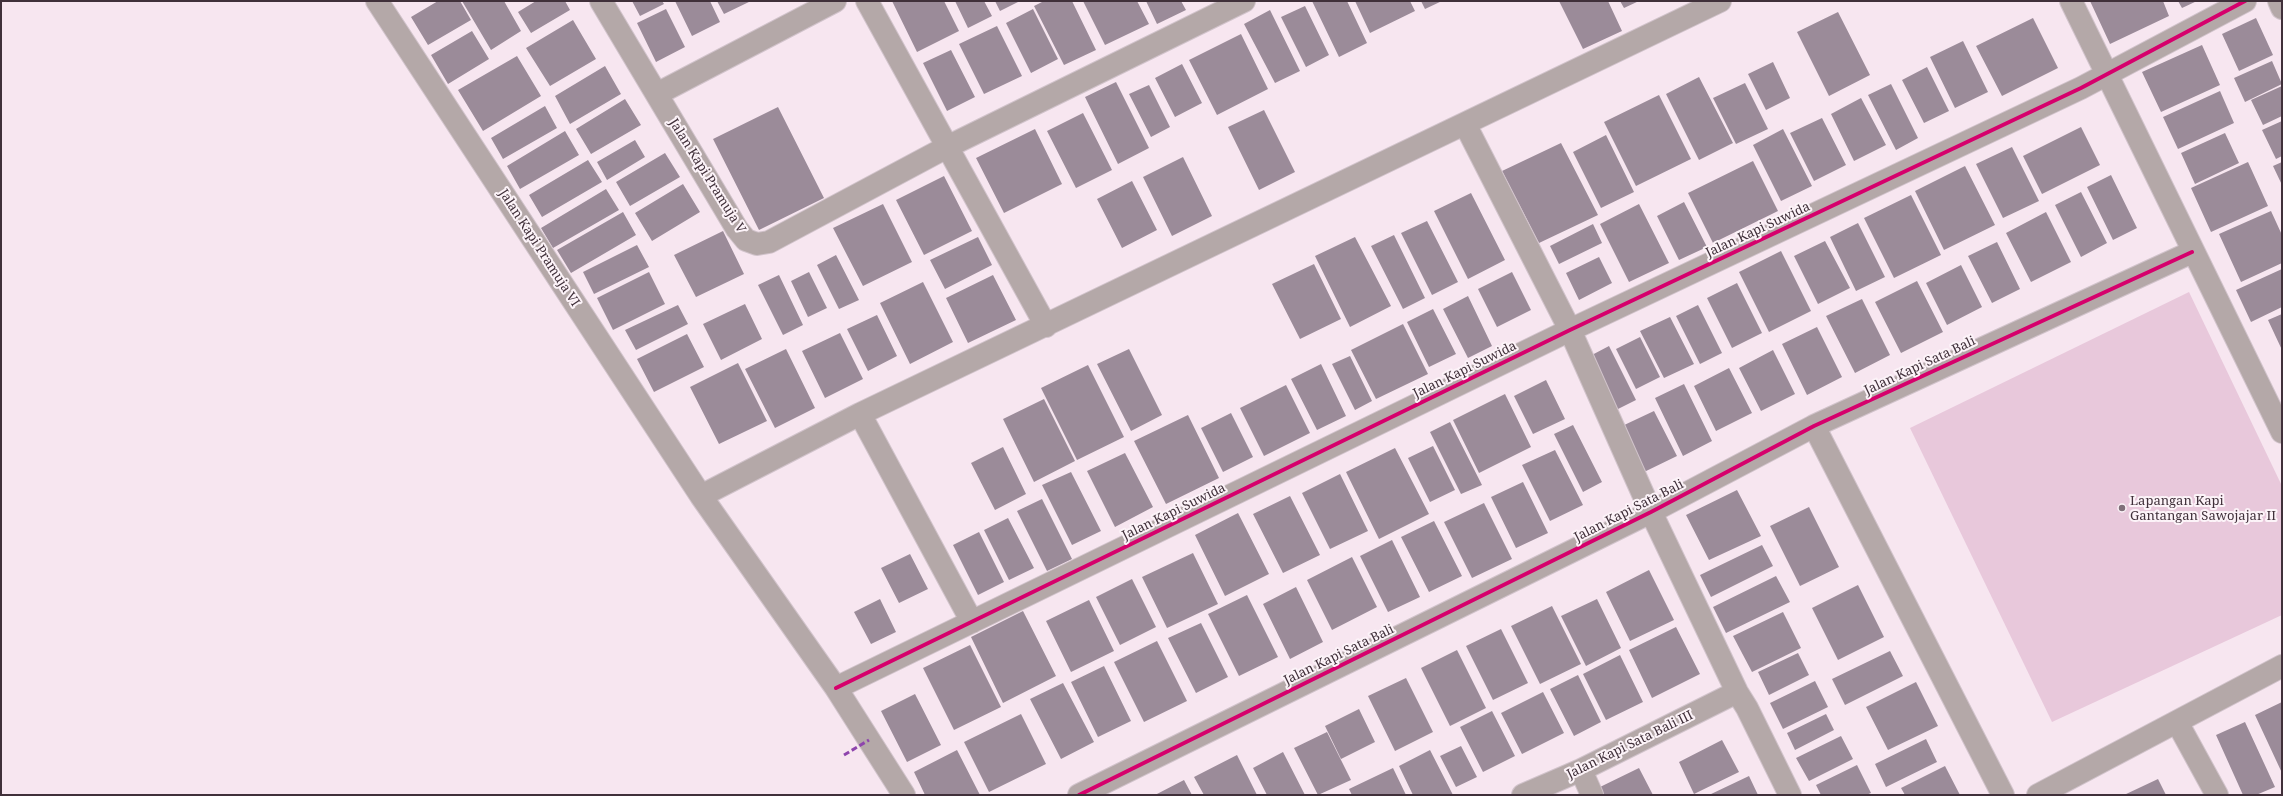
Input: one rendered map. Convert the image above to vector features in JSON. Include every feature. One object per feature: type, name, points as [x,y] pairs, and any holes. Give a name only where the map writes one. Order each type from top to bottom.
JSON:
[{"type":"street","name":"Jalan Kapi Pramuja VI","points":[[377,1],[701,496],[836,688],[904,795]]},
{"type":"street","name":"Jalan Kapi Pramuja V","points":[[601,1],[737,229],[746,240],[757,244],[769,242],[947,147],[1244,1]]},
{"type":"street","points":[[656,94],[835,1]]},
{"type":"street","points":[[867,1],[1046,326]]},
{"type":"street","points":[[701,496],[860,414],[1720,1]]},
{"type":"street","points":[[2071,1],[2192,252],[2282,432]]},
{"type":"street","name":"Jalan Kapi Suwida","points":[[836,688],[1570,330],[2107,75],[2245,1]]},
{"type":"street","points":[[2279,1],[2282,8]]},
{"type":"street","points":[[1466,124],[1570,330],[1651,512],[1737,692],[1747,708],[1790,795]]},
{"type":"street","name":"Jalan Kapi Sata Bali","points":[[1079,795],[1651,512],[1814,426],[2192,252]]},
{"type":"street","points":[[860,414],[972,622]]},
{"type":"street","points":[[1814,426],[2003,795]]},
{"type":"street","points":[[2038,795],[2282,666]]},
{"type":"street","name":"Jalan Kapi Sata Bali III","points":[[1523,795],[1580,770],[1737,692]]},
{"type":"street","points":[[2177,722],[2217,795]]},
{"type":"street","points":[[1580,770],[1592,795]]},
{"type":"shaded area","points":[[2189,292],[2282,486],[2282,615],[2052,722],[1910,428]]},
{"type":"building","points":[[438,1],[460,1],[471,20],[428,45],[411,17]]},
{"type":"building","points":[[462,1],[504,1],[521,31],[491,50]]},
{"type":"building","points":[[536,1],[565,1],[570,10],[531,33],[518,12]]},
{"type":"building","points":[[632,1],[662,1],[664,4],[640,16]]},
{"type":"building","points":[[675,1],[710,1],[720,22],[692,36]]},
{"type":"building","points":[[717,1],[751,1],[724,14]]},
{"type":"building","points":[[892,1],[944,1],[959,31],[917,52]]},
{"type":"building","points":[[955,1],[984,1],[992,16],[968,28]]},
{"type":"building","points":[[995,1],[1020,1],[1000,11]]},
{"type":"building","points":[[1044,1],[1072,1],[1096,50],[1064,65],[1034,6]]},
{"type":"building","points":[[1083,1],[1137,1],[1149,24],[1105,45]]},
{"type":"building","points":[[1146,1],[1181,1],[1186,10],[1157,24]]},
{"type":"building","points":[[1312,1],[1347,1],[1367,43],[1339,57]]},
{"type":"building","points":[[1355,1],[1410,1],[1415,11],[1370,33]]},
{"type":"building","points":[[1421,1],[1442,1],[1425,9]]},
{"type":"building","points":[[1559,1],[1608,1],[1622,31],[1583,49]]},
{"type":"building","points":[[1620,1],[1639,1],[1624,8]]},
{"type":"building","points":[[2090,1],[2163,1],[2169,16],[2110,44]]},
{"type":"building","points":[[2178,1],[2197,1],[2182,8]]},
{"type":"building","points":[[1305,6],[1329,55],[1306,67],[1281,17]]},
{"type":"building","points":[[666,9],[685,47],[656,62],[637,23]]},
{"type":"building","points":[[1033,9],[1058,59],[1031,73],[1006,23]]},
{"type":"building","points":[[1270,10],[1300,71],[1275,83],[1244,24]]},
{"type":"building","points":[[1838,12],[1870,75],[1829,96],[1797,32]]},
{"type":"building","points":[[2033,18],[2058,68],[2002,96],[1976,46]]},
{"type":"building","points":[[2256,18],[2273,55],[2239,71],[2222,34]]},
{"type":"building","points":[[573,20],[596,59],[550,86],[526,48]]},
{"type":"building","points":[[997,26],[1022,76],[984,94],[959,44]]},
{"type":"building","points":[[472,31],[489,59],[448,84],[431,55]]},
{"type":"building","points":[[1241,34],[1268,89],[1217,115],[1189,60]]},
{"type":"building","points":[[1963,41],[1988,92],[1955,108],[1930,57]]},
{"type":"building","points":[[2202,45],[2220,85],[2161,112],[2142,72]]},
{"type":"building","points":[[951,50],[975,97],[947,111],[923,63]]},
{"type":"building","points":[[517,56],[541,96],[483,131],[458,90]]},
{"type":"building","points":[[2272,61],[2282,84],[2245,102],[2234,78]]},
{"type":"building","points":[[1773,62],[1790,98],[1766,110],[1748,74]]},
{"type":"building","points":[[1182,64],[1202,103],[1175,117],[1155,78]]},
{"type":"building","points":[[605,66],[621,94],[570,124],[555,96]]},
{"type":"building","points":[[1927,67],[1949,111],[1924,123],[1902,80]]},
{"type":"building","points":[[1699,77],[1733,143],[1699,160],[1666,94]]},
{"type":"building","points":[[1116,82],[1149,148],[1118,164],[1085,97]]},
{"type":"building","points":[[1745,83],[1768,129],[1736,144],[1713,98]]},
{"type":"building","points":[[1891,84],[1918,138],[1896,150],[1868,95]]},
{"type":"building","points":[[1149,85],[1170,127],[1151,137],[1129,94]]},
{"type":"building","points":[[2282,86],[2282,116],[2263,125],[2251,100]]},
{"type":"building","points":[[2220,91],[2234,123],[2178,149],[2163,117]]},
{"type":"building","points":[[1659,95],[1691,159],[1636,186],[1604,122]]},
{"type":"building","points":[[1861,98],[1886,145],[1854,161],[1831,114]]},
{"type":"building","points":[[625,99],[641,125],[591,154],[576,129]]},
{"type":"building","points":[[545,106],[557,128],[503,159],[491,138]]},
{"type":"building","points":[[778,107],[824,198],[759,230],[713,139]]},
{"type":"building","points":[[1264,110],[1295,172],[1259,190],[1228,127]]},
{"type":"building","points":[[1083,113],[1112,170],[1076,188],[1047,131]]},
{"type":"building","points":[[1822,118],[1846,165],[1814,181],[1790,133]]},
{"type":"building","points":[[2282,121],[2282,156],[2276,159],[2262,130]]},
{"type":"building","points":[[2081,127],[2100,165],[2042,194],[2023,156]]},
{"type":"building","points":[[1035,129],[1062,184],[1004,213],[976,158]]},
{"type":"building","points":[[1783,129],[1812,186],[1781,201],[1753,145]]},
{"type":"building","points":[[565,131],[579,155],[520,189],[507,166]]},
{"type":"building","points":[[2225,133],[2239,163],[2195,184],[2181,153]]},
{"type":"building","points":[[1606,135],[1634,192],[1601,208],[1573,152]]},
{"type":"building","points":[[635,140],[645,157],[607,180],[597,162]]},
{"type":"building","points":[[1561,143],[1598,215],[1539,243],[1502,171]]},
{"type":"building","points":[[2012,147],[2039,201],[2003,218],[1976,164]]},
{"type":"building","points":[[665,153],[680,177],[630,206],[616,182]]},
{"type":"building","points":[[1183,157],[1212,216],[1172,236],[1143,177]]},
{"type":"building","points":[[588,160],[602,182],[542,217],[529,195]]},
{"type":"building","points":[[1753,161],[1778,211],[1713,243],[1688,193]]},
{"type":"building","points":[[2248,162],[2268,206],[2211,232],[2191,188]]},
{"type":"building","points":[[2282,162],[2282,185],[2273,166]]},
{"type":"building","points":[[1965,166],[1995,225],[1944,250],[1915,191]]},
{"type":"building","points":[[2111,175],[2137,228],[2113,240],[2087,187]]},
{"type":"building","points":[[944,176],[972,231],[924,255],[896,200]]},
{"type":"building","points":[[1132,181],[1157,230],[1122,248],[1097,199]]},
{"type":"building","points":[[683,184],[700,212],[652,241],[635,213]]},
{"type":"building","points":[[606,189],[619,210],[553,248],[541,228]]},
{"type":"building","points":[[2081,192],[2107,243],[2081,257],[2055,205]]},
{"type":"building","points":[[1471,193],[1505,260],[1468,279],[1434,211]]},
{"type":"building","points":[[1911,195],[1941,255],[1894,278],[1864,218]]},
{"type":"building","points":[[1684,202],[1707,247],[1679,260],[1657,216]]},
{"type":"building","points":[[883,204],[912,262],[863,286],[833,228]]},
{"type":"building","points":[[1639,204],[1669,263],[1629,282],[1600,224]]},
{"type":"building","points":[[2271,211],[2282,235],[2282,263],[2241,282],[2219,234]]},
{"type":"building","points":[[623,212],[636,235],[571,273],[557,250]]},
{"type":"building","points":[[2046,212],[2071,262],[2031,282],[2006,233]]},
{"type":"building","points":[[1427,221],[1458,282],[1432,295],[1401,233]]},
{"type":"building","points":[[1858,223],[1885,277],[1856,291],[1830,237]]},
{"type":"building","points":[[1593,224],[1602,243],[1559,264],[1550,246]]},
{"type":"building","points":[[723,231],[744,274],[696,297],[674,255]]},
{"type":"building","points":[[1394,235],[1425,298],[1403,309],[1371,246]]},
{"type":"building","points":[[978,237],[992,265],[945,289],[930,260]]},
{"type":"building","points":[[1355,237],[1391,306],[1350,327],[1315,256]]},
{"type":"building","points":[[1825,241],[1850,288],[1818,304],[1794,256]]},
{"type":"building","points":[[1997,242],[2020,289],[1992,303],[1968,256]]},
{"type":"building","points":[[637,245],[649,267],[594,294],[583,272]]},
{"type":"building","points":[[1781,251],[1811,311],[1769,332],[1739,272]]},
{"type":"building","points":[[836,255],[859,300],[839,309],[817,265]]},
{"type":"building","points":[[1599,257],[1612,283],[1579,300],[1566,273]]},
{"type":"building","points":[[1314,264],[1341,319],[1300,339],[1272,284]]},
{"type":"building","points":[[1961,265],[1982,307],[1947,325],[1926,283]]},
{"type":"building","points":[[2282,269],[2282,307],[2251,322],[2236,290]]},
{"type":"building","points":[[649,272],[665,304],[613,330],[597,298]]},
{"type":"building","points":[[809,272],[827,308],[808,317],[791,281]]},
{"type":"building","points":[[1512,272],[1531,310],[1497,327],[1478,289]]},
{"type":"building","points":[[779,275],[803,325],[783,335],[758,285]]},
{"type":"building","points":[[993,275],[1016,320],[968,343],[946,298]]},
{"type":"building","points":[[1917,281],[1943,332],[1901,353],[1875,302]]},
{"type":"building","points":[[923,282],[953,342],[910,364],[880,303]]},
{"type":"building","points":[[1737,283],[1762,333],[1732,348],[1707,298]]},
{"type":"building","points":[[1468,296],[1492,346],[1468,358],[1443,309]]},
{"type":"building","points":[[1862,299],[1890,355],[1855,373],[1826,316]]},
{"type":"building","points":[[745,304],[762,339],[721,360],[703,324]]},
{"type":"building","points":[[678,305],[688,324],[636,350],[625,330]]},
{"type":"building","points":[[1698,305],[1722,353],[1700,364],[1676,316]]},
{"type":"building","points":[[1433,309],[1456,354],[1429,367],[1407,322]]},
{"type":"building","points":[[2282,314],[2282,350],[2268,320]]},
{"type":"building","points":[[877,315],[897,356],[868,371],[847,329]]},
{"type":"building","points":[[1670,317],[1694,364],[1664,378],[1640,331]]},
{"type":"building","points":[[1403,324],[1428,374],[1376,399],[1351,350]]},
{"type":"building","points":[[1817,327],[1842,377],[1807,395],[1782,344]]},
{"type":"building","points":[[840,333],[863,379],[825,398],[802,351]]},
{"type":"building","points":[[687,334],[704,367],[654,392],[637,359]]},
{"type":"building","points":[[1640,337],[1660,377],[1636,389],[1616,349]]},
{"type":"building","points":[[1609,346],[1636,400],[1616,410],[1590,356]]},
{"type":"building","points":[[786,349],[815,408],[775,428],[745,369]]},
{"type":"building","points":[[1129,349],[1162,415],[1131,431],[1097,364]]},
{"type":"building","points":[[1773,350],[1795,394],[1761,411],[1739,368]]},
{"type":"building","points":[[1350,356],[1372,401],[1355,410],[1332,364]]},
{"type":"building","points":[[738,363],[767,421],[719,444],[690,387]]},
{"type":"building","points":[[1321,364],[1346,416],[1317,430],[1291,379]]},
{"type":"building","points":[[1088,365],[1124,437],[1077,460],[1041,388]]},
{"type":"building","points":[[1729,368],[1752,413],[1716,431],[1694,386]]},
{"type":"building","points":[[1546,380],[1565,419],[1533,434],[1514,396]]},
{"type":"building","points":[[1684,384],[1712,441],[1683,456],[1655,398]]},
{"type":"building","points":[[1286,385],[1310,433],[1264,456],[1240,408]]},
{"type":"building","points":[[1505,394],[1531,447],[1479,473],[1453,420]]},
{"type":"building","points":[[1044,399],[1075,461],[1034,482],[1003,419]]},
{"type":"building","points":[[1654,411],[1677,456],[1642,473],[1620,427]]},
{"type":"building","points":[[1231,413],[1253,457],[1223,472],[1201,428]]},
{"type":"building","points":[[1188,415],[1219,478],[1166,504],[1134,441]]},
{"type":"building","points":[[1450,422],[1482,485],[1461,494],[1430,432]]},
{"type":"building","points":[[1573,425],[1602,482],[1583,492],[1554,434]]},
{"type":"building","points":[[1433,446],[1455,490],[1430,502],[1408,458]]},
{"type":"building","points":[[1003,447],[1026,494],[995,510],[971,463]]},
{"type":"building","points":[[1395,448],[1429,514],[1379,539],[1346,472]]},
{"type":"building","points":[[1555,450],[1583,505],[1550,521],[1522,465]]},
{"type":"building","points":[[1125,453],[1153,507],[1115,527],[1087,471]]},
{"type":"building","points":[[1071,472],[1101,531],[1072,545],[1042,485]]},
{"type":"building","points":[[1340,474],[1368,531],[1330,549],[1302,493]]},
{"type":"building","points":[[1523,482],[1548,533],[1516,548],[1491,497]]},
{"type":"building","points":[[1737,490],[1761,536],[1709,560],[1686,515]]},
{"type":"building","points":[[1290,496],[1320,555],[1283,573],[1253,514]]},
{"type":"building","points":[[1042,499],[1072,559],[1047,571],[1017,511]]},
{"type":"building","points":[[1484,503],[1512,559],[1472,578],[1444,522]]},
{"type":"building","points":[[1809,507],[1839,567],[1800,586],[1770,526]]},
{"type":"building","points":[[1238,513],[1269,574],[1225,596],[1195,535]]},
{"type":"building","points":[[1008,518],[1034,568],[1009,580],[984,530]]},
{"type":"building","points":[[1434,521],[1462,576],[1429,592],[1401,537]]},
{"type":"building","points":[[979,532],[1004,582],[978,595],[953,545]]},
{"type":"building","points":[[1392,540],[1420,597],[1388,612],[1360,556]]},
{"type":"building","points":[[1762,545],[1773,566],[1711,597],[1700,575]]},
{"type":"building","points":[[1193,553],[1218,604],[1167,628],[1142,577]]},
{"type":"building","points":[[910,554],[928,589],[899,603],[881,568]]},
{"type":"building","points":[[1352,557],[1377,607],[1332,630],[1307,580]]},
{"type":"building","points":[[1649,570],[1674,620],[1630,641],[1606,592]]},
{"type":"building","points":[[1776,576],[1790,602],[1726,633],[1713,607]]},
{"type":"building","points":[[1132,579],[1156,627],[1120,645],[1096,597]]},
{"type":"building","points":[[1858,585],[1884,637],[1838,660],[1812,608]]},
{"type":"building","points":[[1296,587],[1323,642],[1290,659],[1263,604]]},
{"type":"building","points":[[1247,595],[1278,657],[1239,676],[1208,614]]},
{"type":"building","points":[[880,599],[896,632],[871,644],[854,612]]},
{"type":"building","points":[[1597,599],[1621,648],[1586,666],[1561,616]]},
{"type":"building","points":[[1089,600],[1114,651],[1071,672],[1046,621]]},
{"type":"building","points":[[1552,606],[1581,664],[1540,684],[1511,626]]},
{"type":"building","points":[[1023,611],[1056,676],[1003,703],[971,637]]},
{"type":"building","points":[[1783,612],[1801,648],[1752,672],[1733,636]]},
{"type":"building","points":[[1201,623],[1228,677],[1196,693],[1168,638]]},
{"type":"building","points":[[1676,627],[1700,674],[1652,698],[1629,650]]},
{"type":"building","points":[[1501,629],[1528,683],[1493,700],[1466,646]]},
{"type":"building","points":[[1157,641],[1187,701],[1144,722],[1114,662]]},
{"type":"building","points":[[970,645],[1001,707],[954,730],[923,668]]},
{"type":"building","points":[[1457,650],[1486,708],[1450,726],[1421,668]]},
{"type":"building","points":[[1890,651],[1903,676],[1845,705],[1832,679]]},
{"type":"building","points":[[1798,653],[1809,675],[1769,695],[1758,672]]},
{"type":"building","points":[[1620,655],[1643,702],[1606,720],[1583,674]]},
{"type":"building","points":[[1104,666],[1131,721],[1098,737],[1071,682]]},
{"type":"building","points":[[1578,675],[1601,722],[1574,736],[1550,689]]},
{"type":"building","points":[[1406,678],[1433,732],[1395,751],[1368,696]]},
{"type":"building","points":[[1815,681],[1828,707],[1783,729],[1770,703]]},
{"type":"building","points":[[1916,682],[1938,726],[1888,750],[1866,707]]},
{"type":"building","points":[[1063,683],[1094,742],[1061,759],[1030,699]]},
{"type":"building","points":[[1543,692],[1564,733],[1522,754],[1501,713]]},
{"type":"building","points":[[915,694],[941,745],[907,762],[881,711]]},
{"type":"building","points":[[2282,702],[2282,773],[2255,715]]},
{"type":"building","points":[[1359,709],[1375,742],[1341,759],[1325,726]]},
{"type":"building","points":[[1492,711],[1515,756],[1483,772],[1460,727]]},
{"type":"building","points":[[1021,714],[1046,764],[989,792],[964,742]]},
{"type":"building","points":[[1826,714],[1834,730],[1795,750],[1787,733]]},
{"type":"building","points":[[2245,722],[2275,787],[2256,795],[2243,795],[2216,735]]},
{"type":"building","points":[[1327,732],[1351,780],[1318,795],[1294,748]]},
{"type":"building","points":[[1841,736],[1853,759],[1809,781],[1796,758]]},
{"type":"building","points":[[1926,739],[1937,762],[1886,787],[1875,764]]},
{"type":"building","points":[[1722,740],[1739,772],[1694,794],[1679,762]]},
{"type":"building","points":[[1461,746],[1477,777],[1456,787],[1440,756]]},
{"type":"building","points":[[957,750],[980,795],[925,795],[914,772]]},
{"type":"building","points":[[1430,750],[1453,795],[1413,795],[1399,766]]},
{"type":"building","points":[[1283,752],[1305,795],[1267,795],[1253,768]]},
{"type":"building","points":[[1237,755],[1257,795],[1204,795],[1194,777]]},
{"type":"building","points":[[1857,765],[1871,793],[1866,795],[1821,795],[1816,785]]},
{"type":"building","points":[[1945,766],[1960,795],[1905,795],[1901,788]]},
{"type":"building","points":[[1393,768],[1406,795],[1352,795],[1349,789]]},
{"type":"building","points":[[1639,768],[1653,795],[1604,795],[1600,787]]},
{"type":"building","points":[[1749,776],[1758,795],[1709,795]]},
{"type":"building","points":[[2158,779],[2166,795],[2124,795]]},
{"type":"building","points":[[1184,780],[1192,795],[1155,795]]},
{"type":"marked path","points":[[844,755],[869,740]]},
{"type":"cycle path","points":[[836,688],[1570,330],[2081,88],[2245,1]]},
{"type":"cycle path","points":[[1079,795],[1651,512],[1814,426],[2192,252]]},
{"type":"place","name":"Lapangan Kapi Gantangan Sawojajar II","points":[[2122,508]]}]
